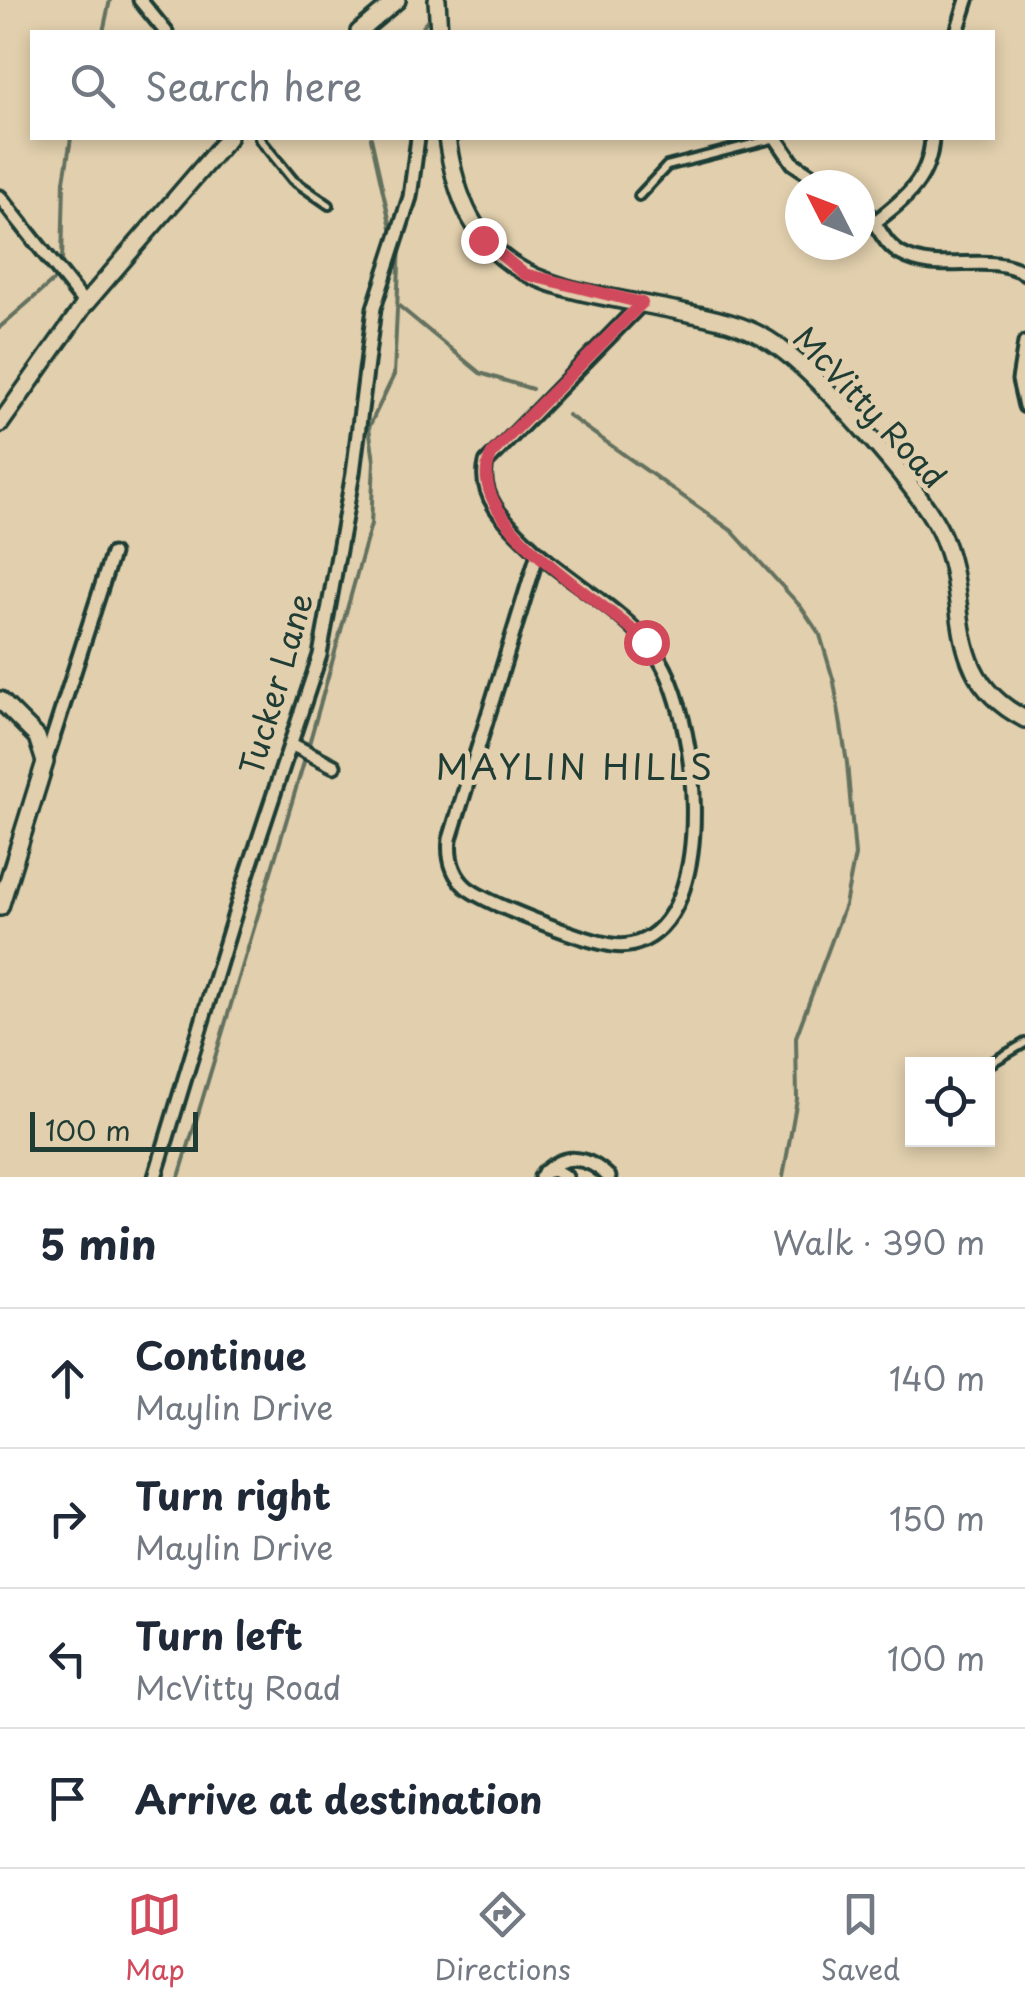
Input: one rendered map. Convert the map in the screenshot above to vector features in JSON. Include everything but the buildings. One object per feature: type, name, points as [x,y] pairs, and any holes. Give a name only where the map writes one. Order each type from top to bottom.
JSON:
[{"type":"street","points":[[140,0],[164,30]]},
{"type":"street","points":[[362,30],[397,0]]},
{"type":"street","points":[[437,0],[439,30]]},
{"type":"street","points":[[957,30],[967,0]]},
{"type":"street","points":[[0,424],[86,304],[226,140]]},
{"type":"street","name":"Tucker Lane","points":[[156,1177],[327,625],[374,308],[410,198],[418,140]]},
{"type":"street","name":"McVitty Road","points":[[447,140],[463,204],[494,253],[540,280],[744,327],[798,362],[931,515],[952,564],[968,662],[988,691],[1025,719]]},
{"type":"street","points":[[777,140],[793,163],[804,170]]},
{"type":"street","points":[[932,140],[928,164],[914,191],[876,222],[891,246],[916,260],[946,266],[1001,264],[1025,273]]},
{"type":"street","points":[[0,197],[86,304]]},
{"type":"street","points":[[538,553],[450,838],[452,866],[473,892],[517,911],[601,943],[636,944],[662,926],[690,870],[693,828],[680,710],[669,677],[646,642],[538,553],[492,503],[484,483],[486,462],[642,303]]},
{"type":"street","points":[[1025,343],[1019,368],[1025,406]]},
{"type":"street","points":[[0,907],[112,554]]},
{"type":"street","points":[[0,700],[37,737],[46,762]]},
{"type":"street","points":[[292,744],[334,766]]},
{"type":"street","points":[[542,1174],[558,1162],[575,1158],[597,1166],[609,1177]]},
{"type":"street","points":[[542,1174],[554,1170],[566,1177]]},
{"type":"lane","points":[[261,140],[293,180],[329,205]]},
{"type":"lane","points":[[639,196],[668,166],[768,140]]},
{"type":"lane","points":[[995,1062],[1025,1043]]},
{"type":"waterway","points":[[103,30],[110,0]]},
{"type":"waterway","points":[[421,30],[427,20]]},
{"type":"waterway","points":[[62,262],[64,181],[71,140]]},
{"type":"waterway","points":[[371,140],[392,232]]},
{"type":"waterway","points":[[309,744],[371,524],[374,461],[369,427],[394,375],[400,244]]},
{"type":"waterway","points":[[0,327],[54,280]]},
{"type":"waterway","points":[[399,306],[480,373],[532,389]]},
{"type":"waterway","points":[[568,415],[732,531],[801,607],[820,635],[834,682],[847,763],[855,855],[845,905],[796,1037],[797,1099],[783,1177]]},
{"type":"waterway","points":[[179,1177],[304,762]]},
{"type":"district","name":"MAYLIN HILLS","points":[[575,768]]},
{"type":"route","points":[[483,240],[507,264],[524,274],[642,303],[493,452],[486,462],[484,483],[492,503],[538,553],[632,626],[646,642]]}]
